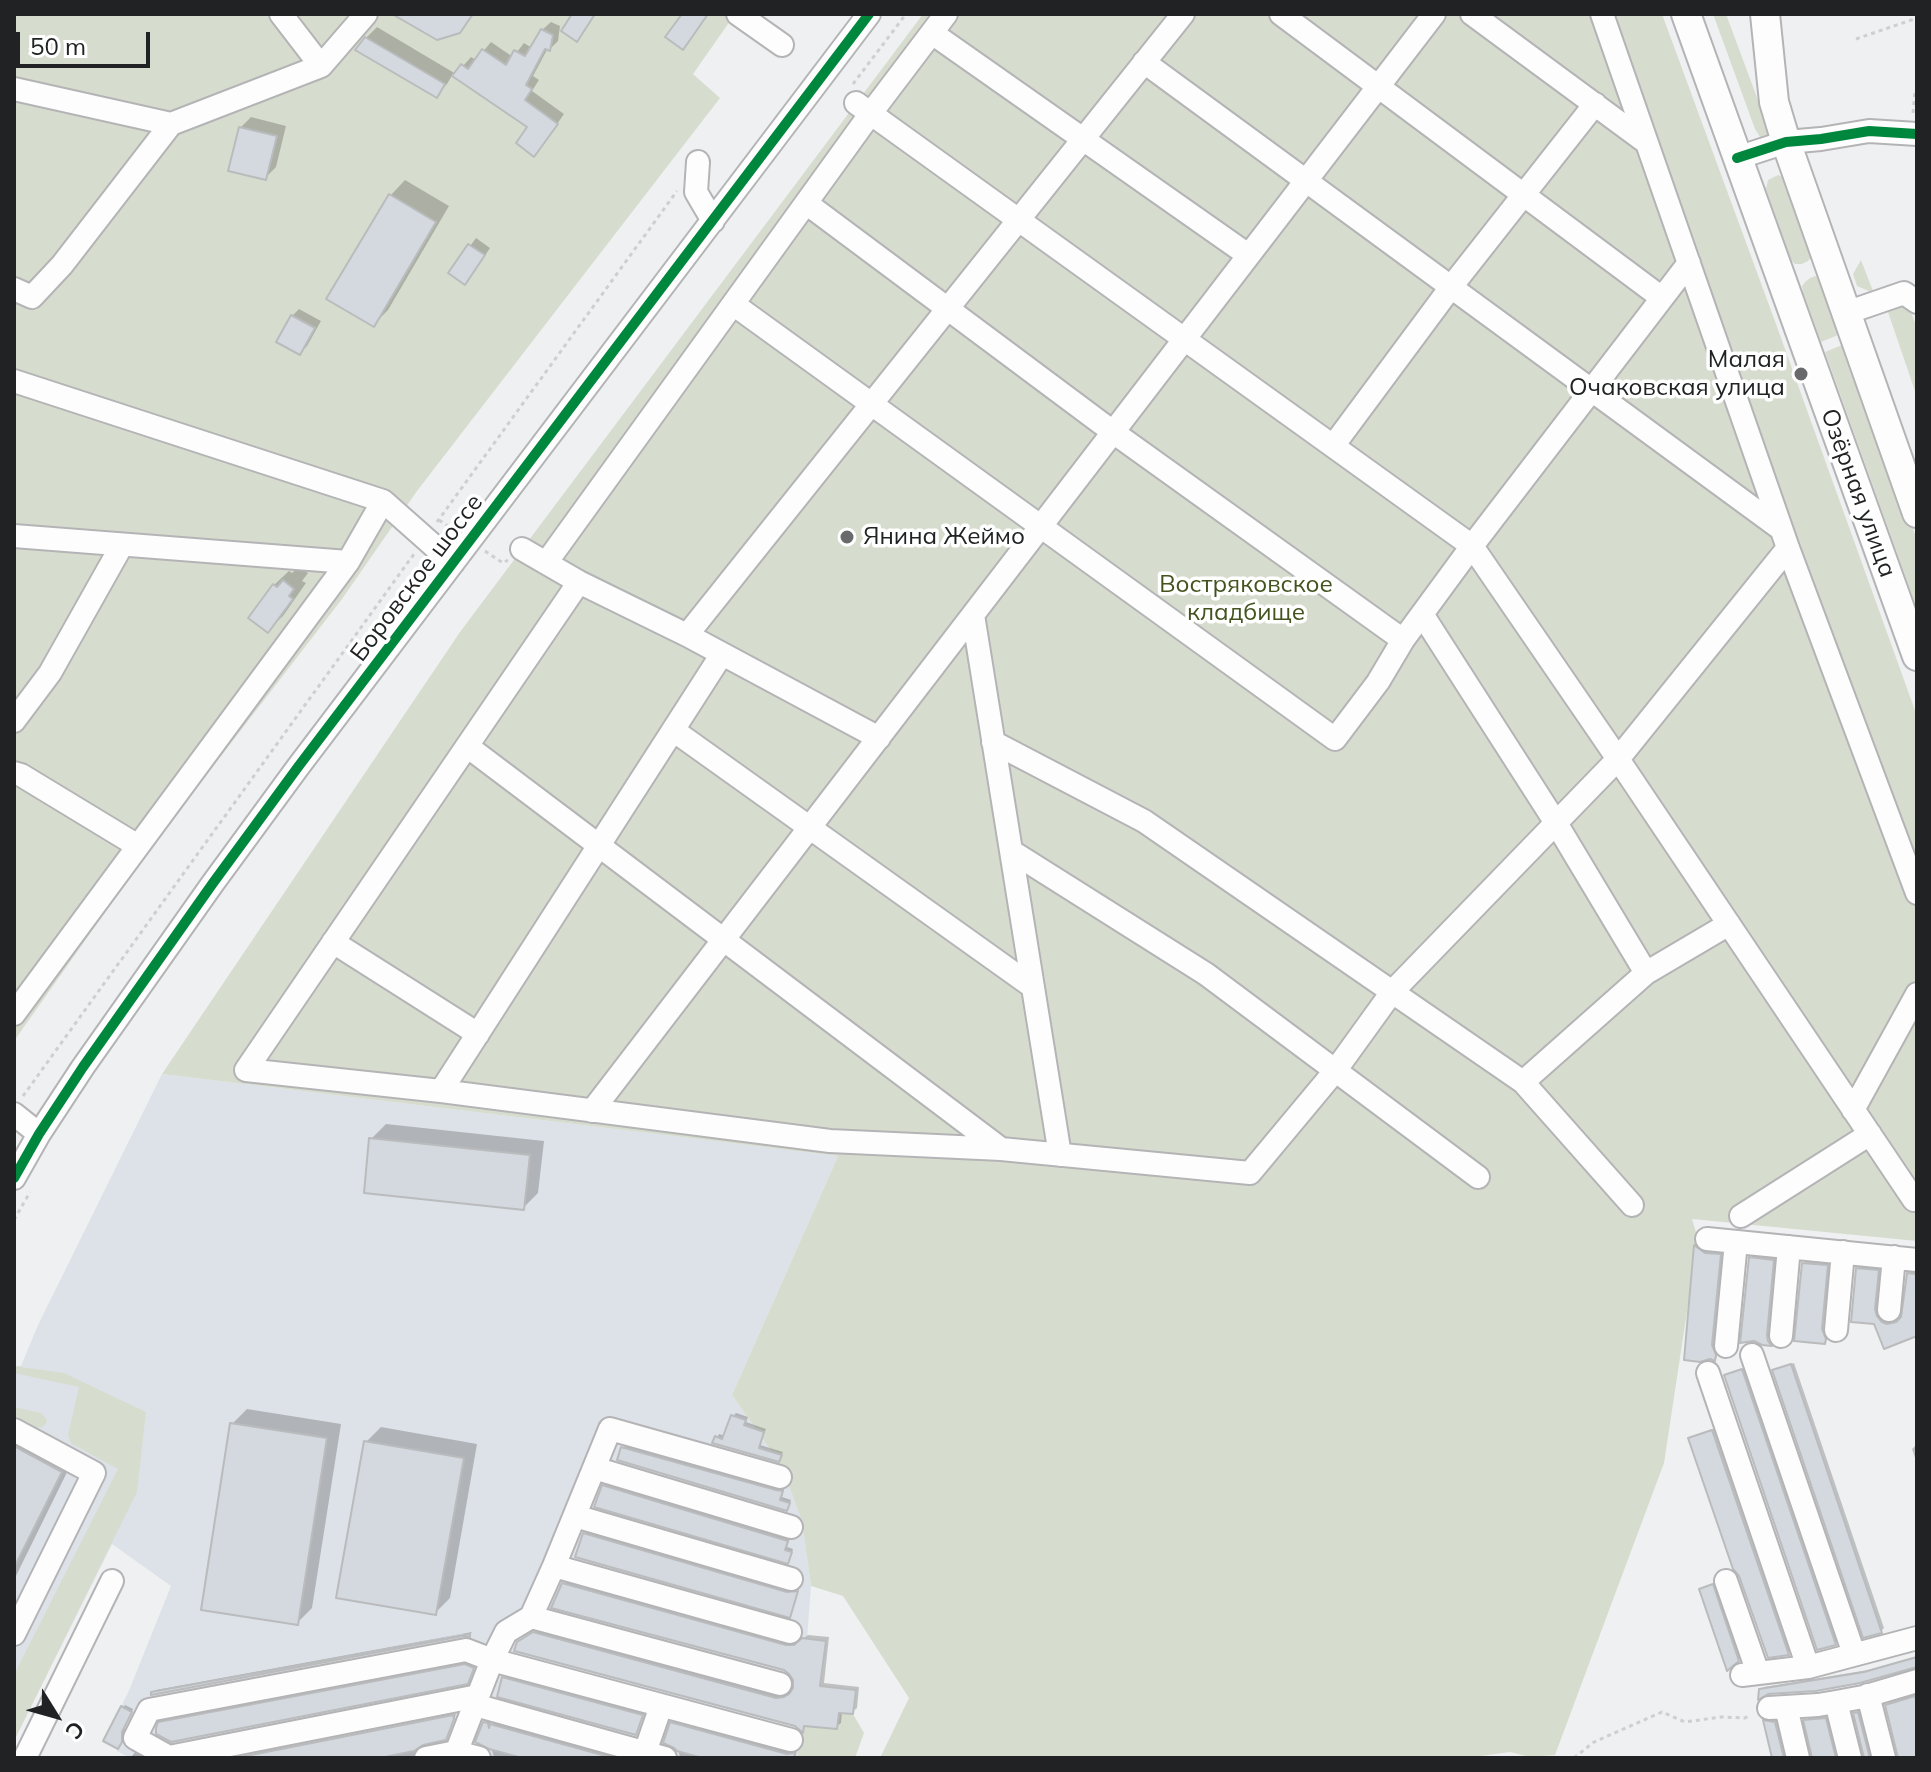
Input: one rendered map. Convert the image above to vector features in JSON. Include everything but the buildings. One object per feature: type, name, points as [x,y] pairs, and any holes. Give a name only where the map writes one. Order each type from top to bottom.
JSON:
[{"type":"main road","name":"Озёрная улица","points":[[1686,14],[1917,656]]},
{"type":"main road","name":"Озёрная улица","points":[[1765,14],[1774,102],[1786,142],[1917,513]]},
{"type":"street","points":[[281,14],[321,66]]},
{"type":"street","points":[[14,289],[32,297],[62,265],[171,124],[321,66],[366,14]]},
{"type":"street","points":[[738,14],[782,45]]},
{"type":"street","name":"Боровское шоссе","points":[[14,1178],[83,1067],[213,883],[869,14]]},
{"type":"street","points":[[546,563],[806,203],[860,100],[932,33],[946,14]]},
{"type":"street","points":[[687,635],[1183,14]]},
{"type":"street","points":[[1281,14],[1662,298]]},
{"type":"street","points":[[592,1111],[1434,14]]},
{"type":"street","points":[[1472,14],[1647,143]]},
{"type":"street","points":[[1602,14],[1785,538],[1917,893]]},
{"type":"street","points":[[932,33],[1248,255]]},
{"type":"street","points":[[1144,62],[1591,390],[1785,538]]},
{"type":"street","points":[[14,89],[171,124]]},
{"type":"street","points":[[860,100],[1018,220],[1472,546],[1914,1200],[1917,1199]]},
{"type":"street","points":[[1333,446],[1451,287],[1595,104]]},
{"type":"street","points":[[1737,158],[1786,142],[1915,126]]},
{"type":"street","points":[[698,162],[696,192],[713,221]]},
{"type":"street","points":[[806,203],[1113,432],[1403,640]]},
{"type":"street","points":[[733,304],[1335,739],[1472,546],[1689,263]]},
{"type":"street","points":[[1846,313],[1904,293],[1917,302]]},
{"type":"street","points":[[14,381],[383,501],[453,563]]},
{"type":"street","points":[[14,1014],[348,562],[383,501]]},
{"type":"street","points":[[14,536],[348,562]]},
{"type":"street","points":[[579,582],[246,1070],[441,1091],[830,1141],[1001,1149],[1250,1173],[1335,1071],[1392,992],[1618,759],[1785,538]]},
{"type":"street","points":[[14,721],[50,673],[122,545]]},
{"type":"street","points":[[522,549],[579,582],[687,635],[879,738]]},
{"type":"street","points":[[1422,614],[1556,823],[1646,973]]},
{"type":"street","points":[[973,615],[1060,1155]]},
{"type":"street","points":[[441,1091],[722,654]]},
{"type":"street","points":[[673,730],[1033,987]]},
{"type":"street","points":[[993,742],[1144,821],[1523,1082],[1632,1205]]},
{"type":"street","points":[[467,746],[1001,1149]]},
{"type":"street","points":[[14,773],[138,846]]},
{"type":"street","points":[[1011,851],[1206,974],[1478,1177]]},
{"type":"street","points":[[1523,1082],[1646,973],[1729,924]]},
{"type":"street","points":[[333,942],[478,1034]]},
{"type":"street","points":[[1853,1110],[1917,994]]},
{"type":"street","points":[[19,1105],[39,1134]]},
{"type":"street","points":[[1741,1216],[1870,1134]]},
{"type":"street","points":[[1707,1239],[1906,1258],[1889,1310]]},
{"type":"street","points":[[1726,1346],[1736,1242]]},
{"type":"street","points":[[1781,1336],[1789,1247]]},
{"type":"street","points":[[1836,1330],[1843,1252]]},
{"type":"street","points":[[1752,1355],[1854,1654]]},
{"type":"street","points":[[1708,1373],[1808,1667]]},
{"type":"street","points":[[455,1755],[506,1632],[531,1617],[610,1429],[780,1477]]},
{"type":"street","points":[[14,1430],[94,1473],[14,1634]]},
{"type":"street","points":[[594,1468],[791,1527]]},
{"type":"street","points":[[575,1516],[791,1579]]},
{"type":"street","points":[[554,1566],[790,1632]]},
{"type":"street","points":[[25,1758],[112,1581]]},
{"type":"street","points":[[1726,1581],[1750,1674],[1808,1667],[1917,1638]]},
{"type":"street","points":[[531,1617],[780,1684]]},
{"type":"street","points":[[661,1706],[651,1756],[476,1700],[169,1757],[135,1738],[149,1710],[466,1650],[492,1660],[791,1740]]},
{"type":"street","points":[[1798,1758],[1777,1708],[1836,1702],[1917,1681]]},
{"type":"street","points":[[1868,1695],[1884,1758]]},
{"type":"street","points":[[1836,1702],[1850,1758]]},
{"type":"street","points":[[426,1758],[455,1755],[479,1758]]},
{"type":"path","points":[[860,100],[906,14]]},
{"type":"path","points":[[1856,39],[1917,18]]},
{"type":"path","points":[[1915,92],[1915,126]]},
{"type":"path","points":[[19,1105],[698,162]]},
{"type":"path","points":[[1574,1758],[1594,1742],[1662,1712],[1685,1722],[1721,1717],[1745,1718],[1760,1709],[1777,1708]]},
{"type":"shaded area","points":[[162,1074],[838,1156],[732,1395],[781,1465],[802,1521],[811,1586],[807,1639],[801,1638],[801,1644],[792,1643],[796,1680],[785,1679],[781,1709],[804,1712],[797,1758],[130,1758],[103,1741],[128,1693],[171,1586],[112,1544],[14,1741],[14,1366],[21,1366],[38,1325]]},
{"type":"green space","points":[[14,14],[735,14],[693,74],[720,98],[417,491],[342,599],[157,839],[14,1041]]},
{"type":"green space","name":"Востряковское кладбище","points":[[923,14],[1662,14],[1776,324],[1917,716],[1917,1241],[1692,1219],[1698,1239],[1664,1463],[1555,1755],[1530,1757],[1510,1752],[1467,1758],[880,1758],[909,1698],[843,1596],[811,1586],[802,1521],[781,1465],[732,1395],[838,1156],[162,1074],[460,632]]},
{"type":"green space","points":[[1713,14],[1726,14],[1772,138],[1762,140],[1755,129]]},
{"type":"green space","points":[[1778,175],[1788,179],[1813,255],[1802,264],[1791,260],[1766,189],[1768,180]]},
{"type":"green space","points":[[1861,260],[1871,292],[1857,286],[1853,274]]},
{"type":"green space","points":[[1815,276],[1820,277],[1843,333],[1821,342],[1802,286]]},
{"type":"green space","points":[[1908,304],[1917,328],[1917,397],[1888,312]]},
{"type":"green space","points":[[1847,343],[1917,540],[1917,609],[1825,352]]},
{"type":"green space","points":[[14,1366],[64,1373],[146,1412],[137,1492],[14,1741],[14,1675],[118,1469],[70,1441],[68,1435],[79,1387],[14,1373]]},
{"type":"green space","points":[[14,1407],[41,1413],[47,1420],[46,1424],[37,1428],[14,1417]]},
{"type":"green space","points":[[839,1713],[853,1714],[864,1733],[855,1758],[797,1758],[802,1725],[837,1729]]},
{"type":"cycle path","points":[[14,1178],[83,1067],[298,767],[869,14]]},
{"type":"cycle path","points":[[1737,158],[1786,142],[1869,131],[1917,134]]},
{"type":"place","name":"Малая Очаковская улица","points":[[1801,374]]},
{"type":"place","name":"Янина Жеймо","points":[[847,537]]}]
